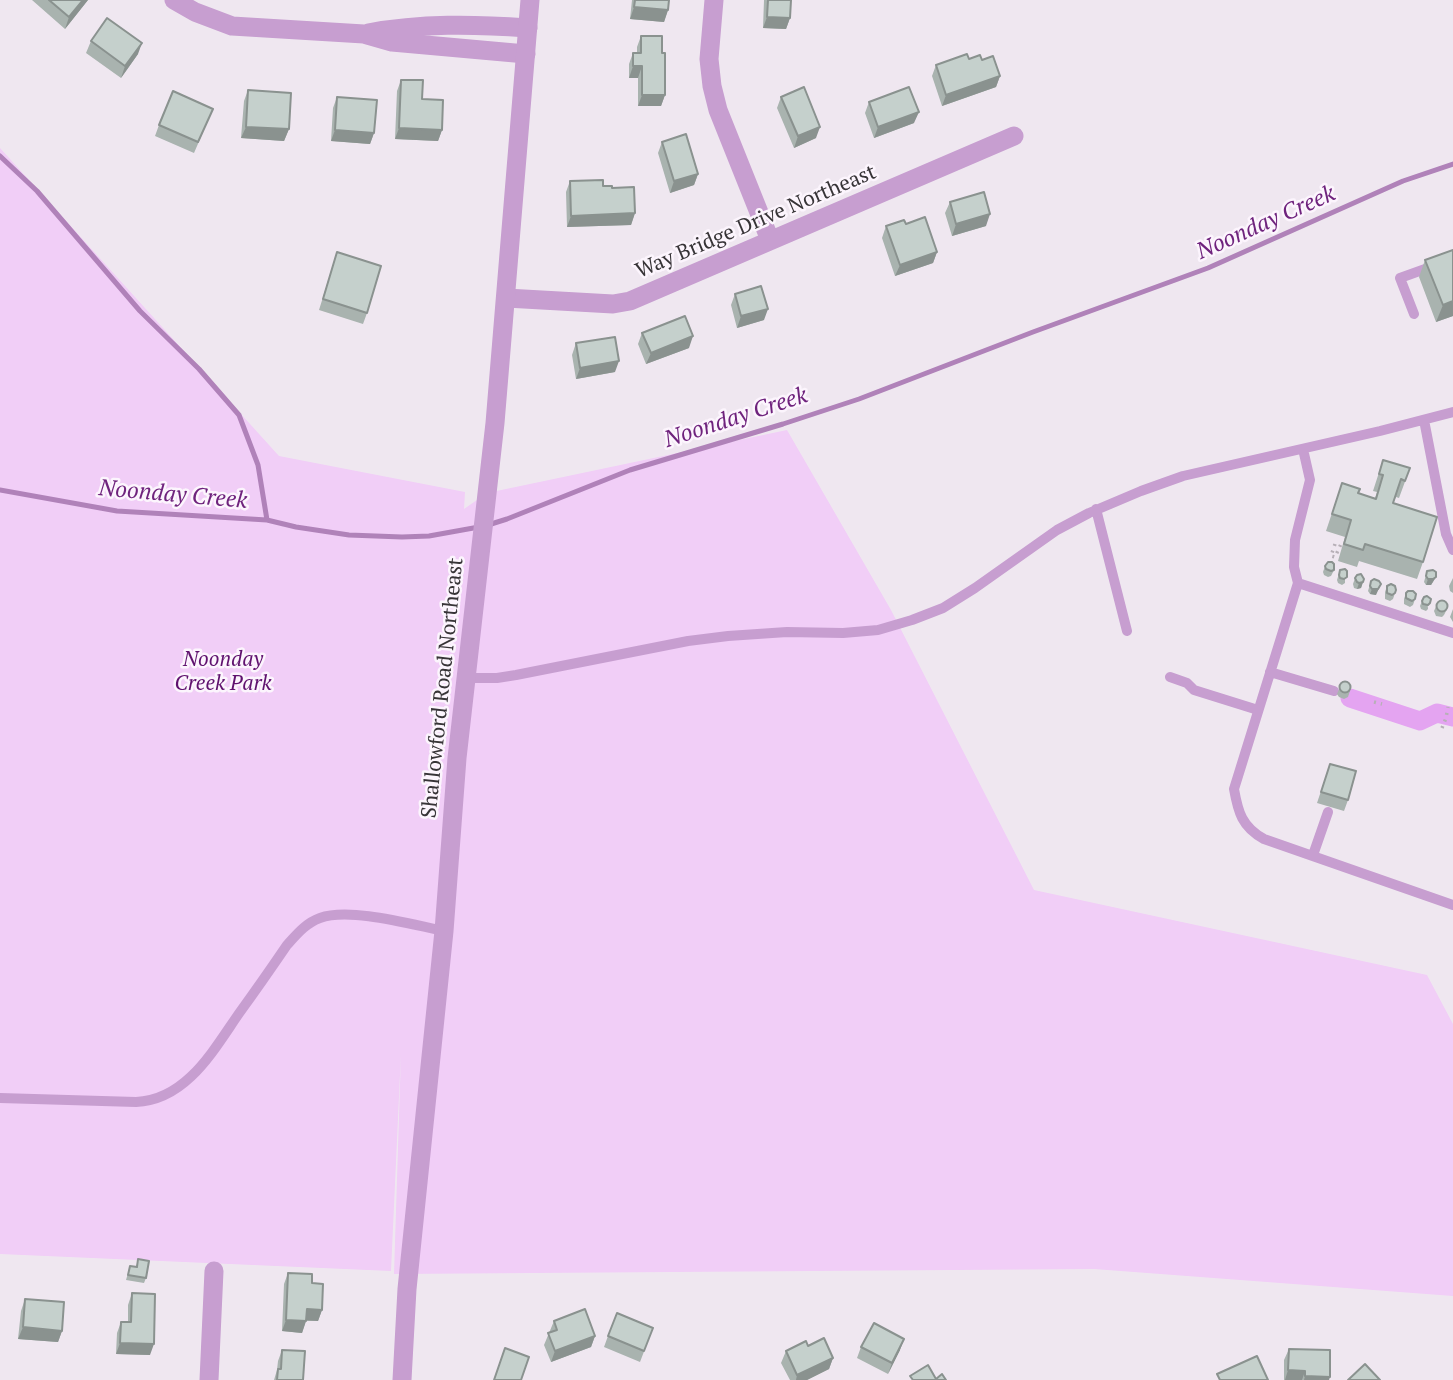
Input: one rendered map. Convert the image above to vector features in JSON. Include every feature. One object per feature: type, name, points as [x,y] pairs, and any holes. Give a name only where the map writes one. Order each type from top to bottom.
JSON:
[{"type":"street","points":[[174,0],[195,12],[232,26],[364,34],[392,43],[526,54]]},
{"type":"street","name":"Shallowford Road Northeast","points":[[402,1380],[407,1289],[444,931],[457,758],[506,298],[530,0]]},
{"type":"street","points":[[714,0],[709,59],[712,86],[718,110],[770,240]]},
{"type":"street","points":[[364,34],[394,28],[449,24],[528,28]]},
{"type":"street","name":"Way Bridge Drive Northeast","points":[[506,298],[613,304],[630,301],[1014,136]]},
{"type":"street","points":[[209,1380],[214,1270]]},
{"type":"lane","points":[[1414,314],[1400,278],[1453,259]]},
{"type":"lane","points":[[466,678],[516,675],[688,640],[788,632],[843,633],[878,630],[943,608],[1057,530],[1096,509],[1183,476],[1453,412]]},
{"type":"lane","points":[[1424,420],[1446,534],[1453,550]]},
{"type":"lane","points":[[1303,449],[1310,480],[1296,540],[1294,567],[1298,583],[1234,789],[1240,813],[1253,833],[1264,839],[1453,905]]},
{"type":"lane","points":[[1096,509],[1127,631]]},
{"type":"lane","points":[[1298,583],[1453,633]]},
{"type":"lane","points":[[1270,671],[1334,691]]},
{"type":"lane","points":[[1170,677],[1187,683],[1194,690],[1258,709]]},
{"type":"lane","points":[[1313,855],[1328,812]]},
{"type":"lane","points":[[0,1098],[147,1101],[167,1094],[186,1081],[205,1062],[287,945],[298,932],[319,918],[357,915],[444,931]]},
{"type":"path","points":[[1335,544],[1331,556],[1335,557],[1340,544],[1343,545]]},
{"type":"path","points":[[1374,702],[1381,704]]},
{"type":"path","points":[[1442,728],[1447,712]]},
{"type":"green space","name":"Noonday Creek Park","points":[[0,148],[279,456],[465,492],[464,509],[487,493],[787,430],[891,610],[1034,890],[1427,975],[1453,1024],[1453,1296],[1094,1269],[394,1274],[401,1053],[391,1271],[0,1254]]},
{"type":"building","points":[[49,0],[83,0],[69,17]]},
{"type":"building","points":[[635,0],[669,0],[668,10],[634,7]]},
{"type":"building","points":[[768,0],[791,0],[790,18],[767,17]]},
{"type":"building","points":[[107,18],[142,43],[125,66],[91,41]]},
{"type":"building","points":[[641,36],[662,36],[662,53],[665,53],[665,95],[642,95],[642,66],[633,66],[633,53],[641,53]]},
{"type":"building","points":[[967,54],[969,59],[980,55],[982,60],[993,56],[1000,76],[946,95],[936,65]]},
{"type":"building","points":[[401,80],[423,80],[422,99],[443,100],[442,130],[399,128]]},
{"type":"building","points":[[804,87],[820,127],[798,136],[781,97]]},
{"type":"building","points":[[909,87],[919,112],[878,127],[869,102]]},
{"type":"building","points":[[248,90],[291,93],[289,129],[246,127]]},
{"type":"building","points":[[173,91],[213,109],[198,142],[159,125]]},
{"type":"building","points":[[337,97],[377,100],[374,133],[335,130]]},
{"type":"building","points":[[686,134],[698,174],[674,181],[662,142]]},
{"type":"building","points":[[603,180],[603,186],[634,187],[635,213],[571,216],[570,181]]},
{"type":"building","points":[[984,192],[990,214],[956,224],[950,202]]},
{"type":"building","points":[[925,217],[937,252],[900,265],[886,226],[904,220],[906,224]]},
{"type":"building","points":[[1453,250],[1453,301],[1443,305],[1425,260]]},
{"type":"building","points":[[337,252],[381,266],[367,313],[323,299]]},
{"type":"building","points":[[761,286],[768,309],[741,316],[735,294]]},
{"type":"building","points":[[685,316],[693,336],[651,353],[642,333]]},
{"type":"building","points":[[615,337],[619,361],[580,368],[576,343]]},
{"type":"building","points":[[1383,460],[1410,468],[1405,481],[1401,479],[1393,503],[1437,517],[1423,562],[1365,544],[1363,550],[1344,544],[1351,520],[1332,514],[1342,483],[1360,489],[1358,493],[1376,499],[1383,475],[1379,474]]},
{"type":"building","points":[[1328,562],[1334,564],[1334,570],[1326,569]]},
{"type":"building","points":[[1345,569],[1347,577],[1340,578],[1340,570]]},
{"type":"building","points":[[1433,570],[1436,577],[1428,579],[1427,571]]},
{"type":"building","points":[[1361,574],[1364,579],[1359,583],[1355,578]]},
{"type":"building","points":[[1374,579],[1381,584],[1378,589],[1372,589],[1370,586]]},
{"type":"building","points":[[1391,584],[1396,590],[1392,595],[1387,593],[1387,586]]},
{"type":"building","points":[[1408,591],[1416,594],[1412,601],[1406,598]]},
{"type":"building","points":[[1427,596],[1431,599],[1428,605],[1422,601]]},
{"type":"building","points":[[1442,601],[1446,602],[1446,610],[1442,611],[1438,610],[1437,606],[1438,602]]},
{"type":"building","points":[[1345,681],[1351,687],[1345,693],[1339,687]]},
{"type":"building","points":[[1330,764],[1356,771],[1348,800],[1321,792]]},
{"type":"building","points":[[138,1259],[149,1261],[146,1278],[128,1275],[130,1266],[137,1267]]},
{"type":"building","points":[[288,1273],[312,1274],[312,1283],[323,1284],[322,1310],[307,1309],[306,1321],[286,1320]]},
{"type":"building","points":[[132,1293],[155,1294],[154,1344],[120,1343],[121,1322],[131,1322]]},
{"type":"building","points":[[25,1299],[64,1302],[62,1331],[23,1327]]},
{"type":"building","points":[[585,1309],[595,1336],[555,1351],[548,1333],[557,1330],[554,1321]]},
{"type":"building","points":[[617,1313],[653,1328],[644,1351],[608,1336]]},
{"type":"building","points":[[874,1323],[904,1339],[892,1363],[861,1347]]},
{"type":"building","points":[[824,1338],[833,1358],[797,1375],[786,1351],[806,1341],[808,1346]]},
{"type":"building","points":[[505,1348],[529,1357],[521,1380],[494,1380]]},
{"type":"building","points":[[1289,1349],[1330,1350],[1330,1377],[1305,1376],[1305,1371],[1288,1370]]},
{"type":"building","points":[[282,1350],[305,1351],[303,1380],[277,1380],[278,1369],[281,1369]]},
{"type":"building","points":[[1257,1356],[1268,1380],[1220,1380],[1217,1374]]},
{"type":"building","points":[[1365,1364],[1380,1380],[1348,1380]]},
{"type":"building","points":[[928,1365],[936,1379],[942,1374],[946,1380],[913,1380],[910,1376]]},
{"type":"waterway","points":[[0,156],[37,191],[140,311],[199,369],[239,415],[258,465],[267,520]]},
{"type":"waterway","name":"Noonday Creek","points":[[488,525],[630,470],[859,399],[1208,268],[1403,181],[1453,164]]},
{"type":"waterway","name":"Noonday Creek","points":[[0,490],[117,511],[267,520],[349,535],[429,536],[479,527]]},
{"type":"waterway","points":[[1350,698],[1420,721],[1437,713],[1453,717]]}]
